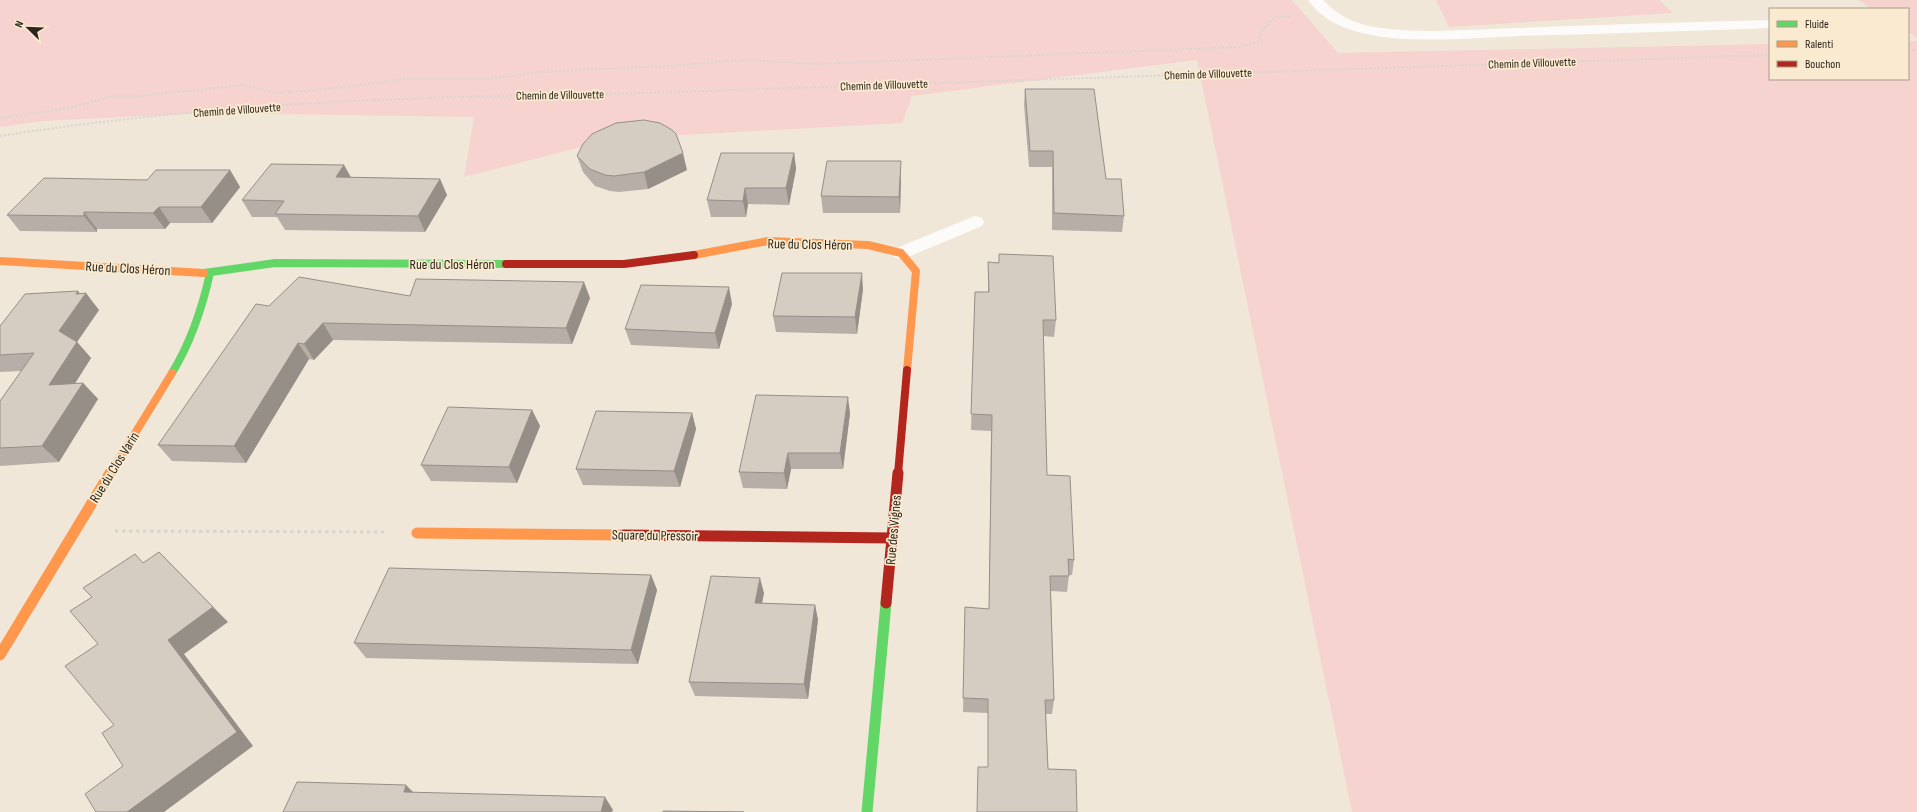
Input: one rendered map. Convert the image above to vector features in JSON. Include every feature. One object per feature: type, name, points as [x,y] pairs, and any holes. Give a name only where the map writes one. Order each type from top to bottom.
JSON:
[{"type":"street","points":[[901,253],[975,222]]},
{"type":"street","name":"Rue du Clos Héron","points":[[0,261],[210,273],[275,263],[598,265],[676,259],[768,241],[868,245],[901,253]]},
{"type":"street","name":"Rue des Vignes","points":[[867,812],[916,271],[901,253]]},
{"type":"street","name":"Rue du Clos Varin","points":[[0,654],[74,531],[185,353],[201,311],[210,273]]},
{"type":"street","name":"Square du Pressoir","points":[[417,532],[892,538]]},
{"type":"lane","points":[[1315,0],[1327,13],[1344,23],[1368,30],[1398,34],[1468,34],[1769,24]]},
{"type":"path","points":[[0,118],[69,108],[113,96],[139,96],[243,85],[276,92],[327,89],[406,79],[492,79],[540,72],[668,66],[746,60],[817,64],[1239,47],[1258,42],[1262,29],[1275,17],[1327,13]]},
{"type":"path","points":[[1909,50],[1915,50]]},
{"type":"path","name":"Chemin de Villouvette","points":[[0,136],[83,123],[216,111],[453,96],[592,95],[1769,54]]},
{"type":"path","points":[[74,531],[417,532]]},
{"type":"shaded area","points":[[0,0],[1292,0],[1338,53],[1769,44],[1769,80],[1909,80],[1909,41],[1917,41],[1917,812],[1352,812],[1197,60],[912,96],[902,123],[612,139],[464,177],[474,117],[203,113],[44,121],[0,127]]},
{"type":"shaded area","points":[[1436,0],[1659,0],[1673,13],[1449,27]]},
{"type":"shaded area","points":[[1858,0],[1917,0],[1917,38],[1909,33],[1909,8],[1870,8]]},
{"type":"building","points":[[1025,89],[1094,89],[1106,179],[1121,179],[1124,216],[1054,213],[1053,151],[1030,151]]},
{"type":"building","points":[[644,120],[660,123],[672,130],[676,134],[683,153],[644,172],[614,176],[605,175],[590,169],[577,156],[583,144],[592,134],[616,123]]},
{"type":"building","points":[[721,153],[794,153],[786,188],[745,188],[743,201],[707,200]]},
{"type":"building","points":[[827,161],[901,161],[899,197],[821,196]]},
{"type":"building","points":[[271,164],[344,165],[336,177],[440,179],[418,216],[275,214],[284,201],[242,200]]},
{"type":"building","points":[[156,170],[230,170],[201,207],[159,207],[153,213],[84,212],[84,216],[7,215],[44,178],[147,180]]},
{"type":"building","points":[[999,254],[1053,256],[1056,320],[1043,320],[1047,475],[1070,476],[1074,560],[1068,559],[1069,576],[1050,576],[1054,700],[1045,700],[1048,769],[1076,770],[1077,812],[977,812],[978,767],[988,767],[988,699],[963,698],[965,607],[989,609],[992,415],[971,414],[975,292],[989,292],[988,262],[999,263]]},
{"type":"building","points":[[782,273],[862,273],[855,317],[773,316]]},
{"type":"building","points":[[299,277],[410,296],[416,279],[584,282],[566,328],[323,323],[304,344],[298,343],[234,446],[158,445],[256,304],[269,306]]},
{"type":"building","points":[[641,285],[729,287],[715,333],[625,329]]},
{"type":"building","points":[[78,291],[76,294],[86,293],[59,331],[77,342],[49,385],[83,383],[42,446],[0,448],[0,401],[34,353],[0,355],[0,326],[25,294]]},
{"type":"building","points":[[756,395],[848,397],[840,453],[788,453],[784,473],[739,472]]},
{"type":"building","points":[[448,407],[532,410],[509,467],[421,465]]},
{"type":"building","points":[[596,411],[692,413],[674,471],[576,469]]},
{"type":"building","points":[[159,552],[213,607],[168,640],[237,732],[127,812],[96,812],[85,794],[123,766],[102,733],[114,725],[65,666],[98,644],[70,611],[92,597],[83,588],[135,554],[143,563]]},
{"type":"building","points":[[389,568],[651,575],[631,650],[354,643]]},
{"type":"building","points":[[711,576],[760,578],[755,603],[815,605],[804,684],[689,682]]},
{"type":"building","points":[[297,782],[406,785],[404,792],[605,797],[601,812],[283,812]]},
{"type":"building","points":[[663,811],[744,812],[663,812]]},
{"type":"traffic: fast","points":[[204,273],[275,263],[506,264]]},
{"type":"traffic: fast","points":[[172,373],[196,325],[210,273]]},
{"type":"traffic: fast","points":[[867,812],[886,603]]},
{"type":"traffic: slow","points":[[694,255],[768,241],[868,245],[901,253],[916,271],[907,370]]},
{"type":"traffic: slow","points":[[0,261],[204,273]]},
{"type":"traffic: slow","points":[[0,655],[54,564],[172,373]]},
{"type":"traffic: slow","points":[[417,533],[624,535]]},
{"type":"traffic: jam","points":[[506,264],[624,264],[694,255]]},
{"type":"traffic: jam","points":[[886,603],[907,370]]},
{"type":"traffic: jam","points":[[624,535],[892,538]]}]
